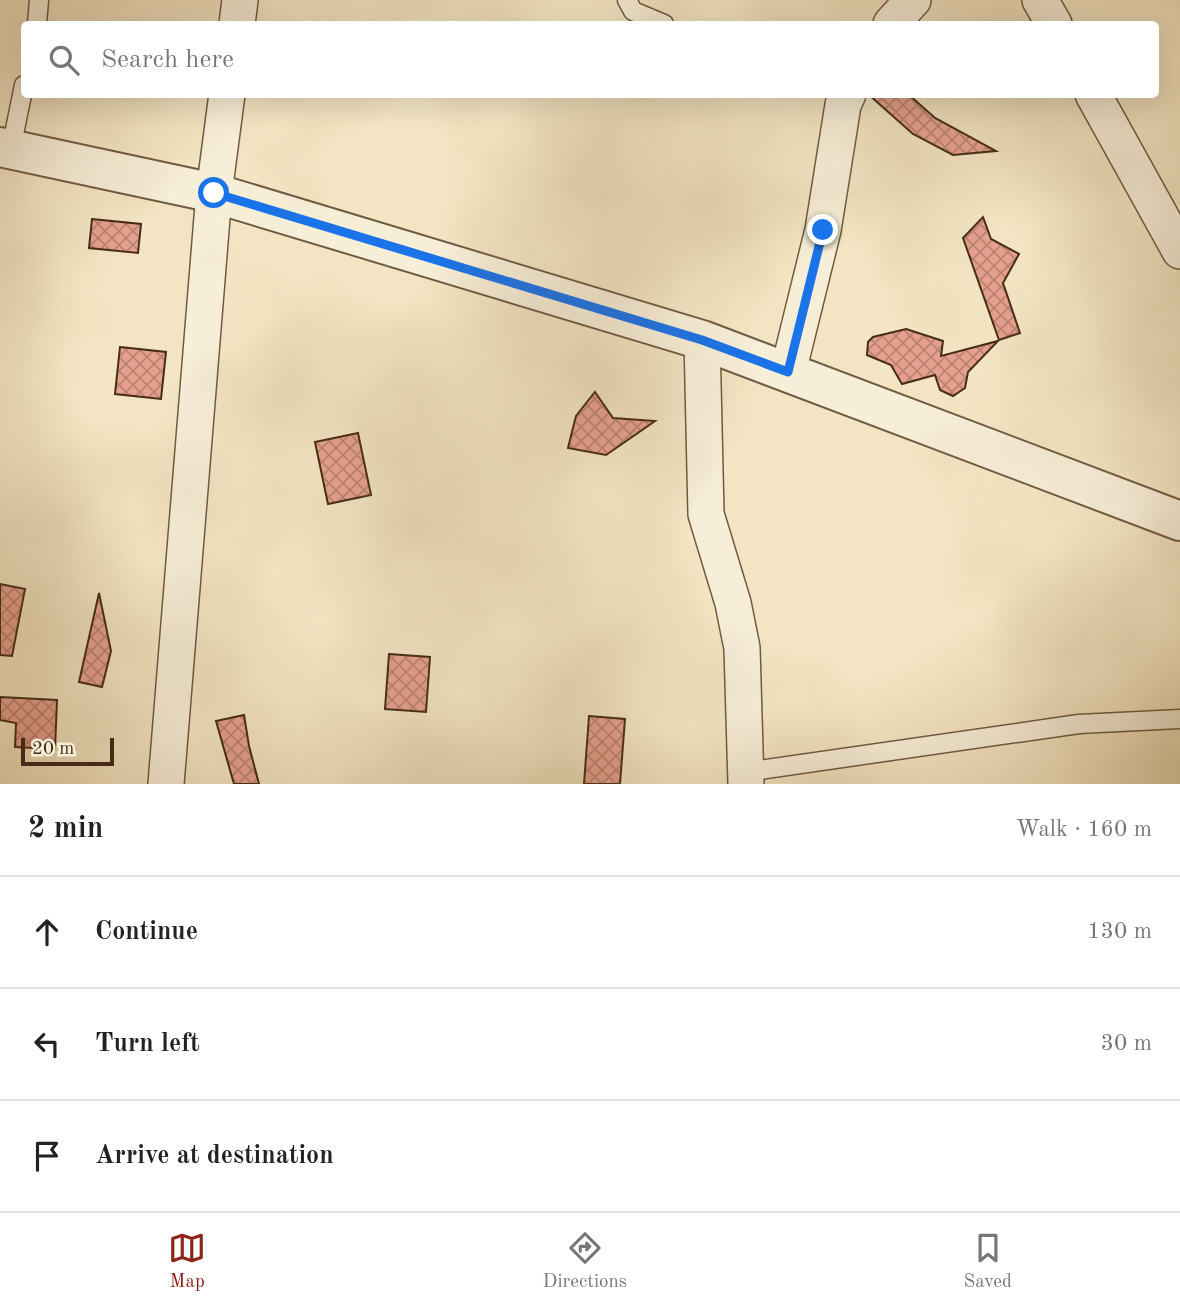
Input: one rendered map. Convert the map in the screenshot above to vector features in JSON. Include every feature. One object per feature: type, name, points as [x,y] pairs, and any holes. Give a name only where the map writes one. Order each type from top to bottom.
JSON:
[{"type":"street","points":[[237,21],[240,0]]},
{"type":"street","points":[[894,21],[913,0]]},
{"type":"street","points":[[1040,0],[1052,21]]},
{"type":"street","points":[[166,784],[214,193],[226,98]]},
{"type":"street","points":[[788,372],[823,230],[846,98]]},
{"type":"street","points":[[1095,98],[1180,251]]},
{"type":"street","points":[[5,148],[214,193],[702,340],[1180,521]]},
{"type":"street","points":[[702,340],[706,514],[733,603],[742,648],[745,778]]},
{"type":"lane","points":[[37,21],[39,0]]},
{"type":"lane","points":[[627,0],[633,11],[657,21]]},
{"type":"lane","points":[[5,148],[21,95]]},
{"type":"lane","points":[[745,778],[1079,724],[1180,719]]},
{"type":"building","points":[[872,98],[912,98],[935,118],[996,151],[953,155],[913,134]]},
{"type":"building","points":[[983,217],[991,239],[1019,254],[1003,283],[1020,333],[999,340],[963,238]]},
{"type":"building","points":[[92,219],[141,224],[138,253],[89,248]]},
{"type":"building","points":[[906,329],[943,341],[941,356],[998,341],[968,372],[965,388],[953,396],[940,390],[935,375],[902,384],[891,365],[867,355],[868,342],[873,337]]},
{"type":"building","points":[[120,347],[166,352],[161,399],[115,394]]},
{"type":"building","points":[[595,392],[613,418],[655,421],[606,455],[568,448],[576,416]]},
{"type":"building","points":[[358,433],[371,495],[328,504],[315,442]]},
{"type":"building","points":[[0,584],[25,589],[12,656],[0,655]]},
{"type":"building","points":[[99,593],[111,651],[102,687],[79,682]]},
{"type":"building","points":[[389,654],[430,657],[426,712],[385,709]]},
{"type":"building","points":[[0,697],[57,700],[55,749],[15,747],[16,723],[0,720]]},
{"type":"building","points":[[244,715],[259,784],[234,784],[216,721]]},
{"type":"building","points":[[589,716],[625,719],[620,784],[584,784]]},
{"type":"route","points":[[214,193],[702,340],[788,372],[823,230]]}]
